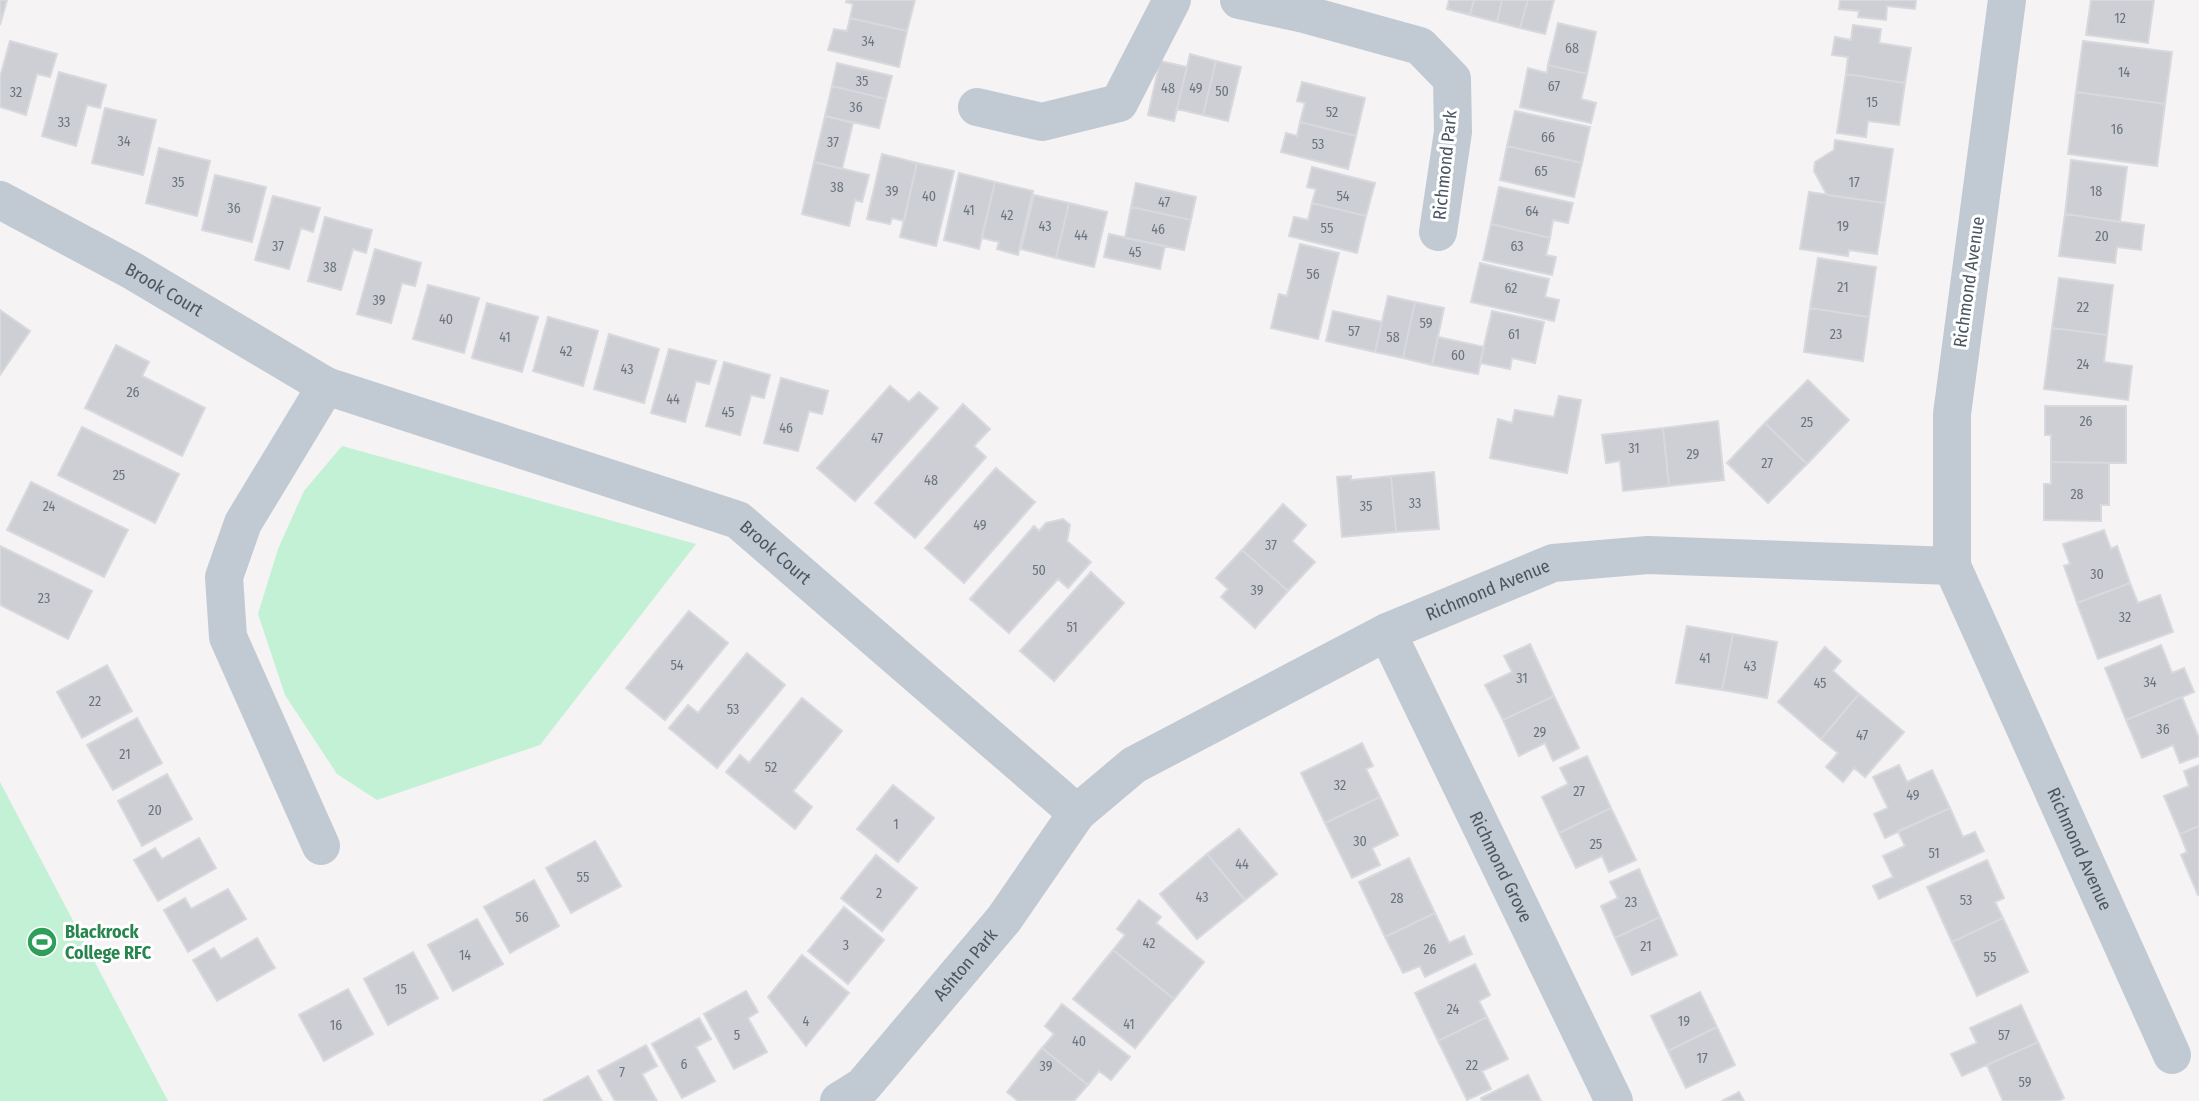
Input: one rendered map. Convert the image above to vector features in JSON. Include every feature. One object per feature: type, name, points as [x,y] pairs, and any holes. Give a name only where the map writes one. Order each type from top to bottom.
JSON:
[{"type":"street","points":[[977,107],[1042,122],[1119,103],[1172,0]]},
{"type":"street","name":"Richmond Park","points":[[1239,0],[1304,14],[1420,46],[1452,79],[1453,132],[1438,232]]},
{"type":"street","name":"Richmond Avenue","points":[[2007,0],[1952,414],[1952,566],[2172,1055]]},
{"type":"street","name":"Brook Court","points":[[0,200],[131,270],[326,386],[738,520],[1077,813]]},
{"type":"street","points":[[321,846],[228,637],[224,577],[243,523],[326,386]]},
{"type":"street","name":"Richmond Avenue","points":[[1077,813],[1134,765],[1387,632],[1553,563],[1647,555],[1952,566]]},
{"type":"street","name":"Richmond Grove","points":[[1387,632],[1614,1101]]},
{"type":"street","name":"Ashton Park","points":[[839,1101],[863,1087],[1004,919],[1077,813]]},
{"type":"green space","points":[[342,446],[696,544],[540,745],[377,800],[337,774],[285,695],[258,614],[278,549],[304,491]]},
{"type":"green space","name":"Blackrock College RFC","points":[[0,782],[168,1101],[0,1101]]},
{"type":"building","points":[[0,0],[7,0],[0,25]]},
{"type":"building","points":[[915,0],[907,31],[850,18],[853,4],[846,2]]},
{"type":"building","points":[[1449,0],[1474,0],[1470,15],[1447,9]]},
{"type":"building","points":[[1474,0],[1502,0],[1497,22],[1470,15]]},
{"type":"building","points":[[1502,0],[1528,0],[1520,28],[1497,22]]},
{"type":"building","points":[[1528,0],[1554,0],[1545,34],[1520,28]]},
{"type":"building","points":[[1840,0],[1916,0],[1915,9],[1887,6],[1886,20],[1858,17],[1859,11],[1839,9]]},
{"type":"building","points":[[2091,0],[2154,0],[2148,43],[2086,35]]},
{"type":"building","points":[[850,18],[907,31],[899,67],[828,50],[834,29],[847,31]]},
{"type":"building","points":[[1558,23],[1596,32],[1587,74],[1548,65]]},
{"type":"building","points":[[1853,25],[1881,29],[1879,43],[1911,48],[1905,83],[1846,74],[1848,57],[1832,55],[1835,37],[1851,40]]},
{"type":"building","points":[[10,41],[57,54],[50,77],[37,74],[26,115],[0,107],[0,77]]},
{"type":"building","points":[[2083,41],[2172,52],[2165,104],[2076,92]]},
{"type":"building","points":[[1190,54],[1216,61],[1203,115],[1177,109]]},
{"type":"building","points":[[1160,61],[1187,67],[1174,121],[1148,115]]},
{"type":"building","points":[[1216,61],[1241,67],[1228,121],[1203,115]]},
{"type":"building","points":[[837,63],[892,76],[886,99],[832,86]]},
{"type":"building","points":[[1548,65],[1587,74],[1581,99],[1596,103],[1591,123],[1520,107],[1528,68],[1547,73]]},
{"type":"building","points":[[59,72],[106,85],[100,108],[87,105],[76,146],[42,136]]},
{"type":"building","points":[[1846,74],[1905,83],[1899,125],[1868,121],[1866,137],[1837,133]]},
{"type":"building","points":[[1302,82],[1365,98],[1356,136],[1300,122],[1305,103],[1297,101]]},
{"type":"building","points":[[832,86],[886,99],[879,128],[825,116]]},
{"type":"building","points":[[2076,92],[2165,104],[2157,166],[2068,154]]},
{"type":"building","points":[[105,108],[156,120],[143,175],[92,163]]},
{"type":"building","points":[[1515,111],[1590,127],[1582,163],[1507,146]]},
{"type":"building","points":[[825,116],[853,123],[842,169],[814,162]]},
{"type":"building","points":[[1300,122],[1356,136],[1348,169],[1281,152],[1286,133],[1297,136]]},
{"type":"building","points":[[1835,140],[1893,149],[1885,203],[1827,195],[1814,171],[1815,162],[1834,150]]},
{"type":"building","points":[[1507,146],[1582,163],[1574,197],[1500,180]]},
{"type":"building","points":[[159,148],[210,161],[197,216],[146,203]]},
{"type":"building","points":[[882,154],[917,163],[904,221],[892,218],[890,224],[867,219]]},
{"type":"building","points":[[2071,160],[2127,167],[2120,222],[2065,214]]},
{"type":"building","points":[[814,162],[869,175],[862,202],[855,200],[849,226],[802,214]]},
{"type":"building","points":[[917,163],[954,171],[936,246],[900,237]]},
{"type":"building","points":[[1312,167],[1375,183],[1366,216],[1312,203],[1316,189],[1307,187]]},
{"type":"building","points":[[959,173],[995,182],[979,249],[944,240]]},
{"type":"building","points":[[215,175],[266,187],[252,242],[202,230]]},
{"type":"building","points":[[995,182],[1033,191],[1018,255],[997,249],[999,242],[982,238]]},
{"type":"building","points":[[1136,183],[1196,197],[1191,220],[1131,207]]},
{"type":"building","points":[[1499,187],[1573,203],[1568,223],[1553,220],[1550,238],[1491,224]]},
{"type":"building","points":[[1809,192],[1885,203],[1877,254],[1849,250],[1848,256],[1800,249]]},
{"type":"building","points":[[1034,195],[1069,203],[1056,258],[1021,249]]},
{"type":"building","points":[[273,196],[320,208],[313,232],[301,228],[289,269],[255,260]]},
{"type":"building","points":[[1069,203],[1107,212],[1094,267],[1056,258]]},
{"type":"building","points":[[1312,203],[1366,216],[1357,253],[1289,236],[1294,217],[1308,220]]},
{"type":"building","points":[[1131,207],[1191,220],[1184,250],[1125,238]]},
{"type":"building","points":[[2065,214],[2144,225],[2141,250],[2117,247],[2115,263],[2059,256]]},
{"type":"building","points":[[325,217],[372,230],[366,253],[353,249],[341,290],[308,281]]},
{"type":"building","points":[[1491,224],[1550,238],[1546,255],[1556,257],[1552,275],[1483,260]]},
{"type":"building","points":[[1109,234],[1165,246],[1160,269],[1104,257]]},
{"type":"building","points":[[1300,244],[1339,253],[1318,339],[1271,328],[1279,294],[1287,296]]},
{"type":"building","points":[[375,249],[421,263],[415,286],[402,283],[391,323],[357,314]]},
{"type":"building","points":[[1818,258],[1876,267],[1869,317],[1810,308]]},
{"type":"building","points":[[1480,263],[1549,279],[1545,297],[1559,300],[1554,321],[1471,302]]},
{"type":"building","points":[[2059,278],[2113,285],[2107,335],[2052,328]]},
{"type":"building","points":[[428,285],[479,298],[464,353],[413,339]]},
{"type":"building","points":[[1388,296],[1415,302],[1403,358],[1375,352]]},
{"type":"building","points":[[1415,302],[1444,308],[1432,365],[1403,358]]},
{"type":"building","points":[[487,303],[538,317],[522,372],[472,358]]},
{"type":"building","points":[[1810,308],[1869,317],[1863,361],[1804,352]]},
{"type":"building","points":[[0,310],[30,331],[0,375]]},
{"type":"building","points":[[1333,311],[1382,322],[1375,352],[1326,341]]},
{"type":"building","points":[[1492,311],[1544,322],[1535,363],[1512,358],[1510,369],[1480,363]]},
{"type":"building","points":[[548,317],[598,331],[583,386],[533,371]]},
{"type":"building","points":[[2052,328],[2107,335],[2104,362],[2132,366],[2128,400],[2044,389]]},
{"type":"building","points":[[609,334],[659,349],[644,403],[594,389]]},
{"type":"building","points":[[1438,337],[1484,347],[1478,374],[1432,365]]},
{"type":"building","points":[[116,345],[149,362],[142,376],[205,408],[182,456],[85,408]]},
{"type":"building","points":[[669,349],[716,361],[709,384],[696,381],[685,422],[651,413]]},
{"type":"building","points":[[724,362],[770,375],[764,398],[751,395],[740,435],[706,426]]},
{"type":"building","points":[[781,378],[828,391],[822,414],[809,411],[798,451],[764,443]]},
{"type":"building","points":[[1808,380],[1849,420],[1807,464],[1765,423]]},
{"type":"building","points":[[890,386],[909,402],[919,392],[938,408],[855,501],[817,468]]},
{"type":"building","points":[[1559,396],[1581,400],[1567,473],[1490,458],[1498,419],[1512,423],[1515,410],[1554,417]]},
{"type":"building","points":[[963,404],[990,429],[974,446],[986,457],[915,538],[875,503]]},
{"type":"building","points":[[2045,406],[2126,406],[2126,463],[2051,462],[2051,435],[2045,435]]},
{"type":"building","points":[[1718,421],[1724,480],[1669,486],[1663,428]]},
{"type":"building","points":[[1765,423],[1807,464],[1768,503],[1727,463]]},
{"type":"building","points":[[82,427],[179,474],[155,523],[58,475]]},
{"type":"building","points":[[1663,428],[1669,486],[1623,491],[1620,461],[1606,463],[1602,435]]},
{"type":"building","points":[[2051,462],[2109,463],[2109,505],[2101,505],[2101,521],[2044,520],[2044,484],[2051,484]]},
{"type":"building","points":[[996,468],[1035,502],[964,583],[925,548]]},
{"type":"building","points":[[1434,472],[1439,529],[1396,532],[1391,476]]},
{"type":"building","points":[[1351,476],[1351,480],[1391,476],[1396,532],[1342,537],[1337,477]]},
{"type":"building","points":[[31,482],[128,530],[104,577],[7,530]]},
{"type":"building","points":[[1283,504],[1306,525],[1292,541],[1315,562],[1288,591],[1242,550]]},
{"type":"building","points":[[1063,519],[1070,525],[1067,541],[1091,562],[1068,588],[1058,579],[1009,633],[970,599],[1034,526],[1039,531],[1046,523]]},
{"type":"building","points":[[2104,530],[2111,549],[2117,546],[2130,583],[2077,603],[2064,566],[2070,564],[2063,544]]},
{"type":"building","points":[[0,546],[92,591],[68,639],[0,605]]},
{"type":"building","points":[[1242,550],[1288,591],[1255,628],[1221,597],[1228,589],[1216,578]]},
{"type":"building","points":[[1091,572],[1124,603],[1054,681],[1020,651]]},
{"type":"building","points":[[2130,583],[2138,603],[2160,595],[2173,632],[2098,659],[2077,603]]},
{"type":"building","points":[[689,611],[728,643],[665,720],[626,688]]},
{"type":"building","points":[[1687,626],[1733,634],[1722,690],[1676,683]]},
{"type":"building","points":[[1733,634],[1777,642],[1767,698],[1722,690]]},
{"type":"building","points":[[1530,644],[1554,696],[1503,720],[1485,685],[1512,672],[1504,656]]},
{"type":"building","points":[[2161,645],[2172,673],[2184,668],[2194,692],[2126,720],[2105,668]]},
{"type":"building","points":[[1825,647],[1841,661],[1833,671],[1859,694],[1821,739],[1778,702]]},
{"type":"building","points":[[747,653],[785,685],[717,768],[669,728],[688,705],[698,713]]},
{"type":"building","points":[[107,665],[132,711],[82,738],[57,692]]},
{"type":"building","points":[[1859,694],[1904,732],[1865,777],[1854,768],[1843,782],[1826,767],[1838,753],[1821,739]]},
{"type":"building","points":[[1554,696],[1579,748],[1553,761],[1545,743],[1519,756],[1503,720]]},
{"type":"building","points":[[2182,697],[2199,738],[2199,756],[2180,763],[2173,745],[2142,758],[2126,720]]},
{"type":"building","points":[[802,698],[842,731],[793,791],[812,807],[795,829],[726,772],[740,755],[749,763]]},
{"type":"building","points":[[137,718],[162,763],[113,790],[87,745]]},
{"type":"building","points":[[1362,743],[1373,766],[1366,769],[1380,797],[1325,823],[1301,773]]},
{"type":"building","points":[[1587,756],[1611,808],[1559,833],[1542,797],[1568,784],[1560,768]]},
{"type":"building","points":[[1899,765],[1907,782],[1932,770],[1950,808],[1885,838],[1874,814],[1888,808],[1873,777]]},
{"type":"building","points":[[2199,765],[2199,826],[2180,834],[2164,796],[2189,786],[2184,771]]},
{"type":"building","points":[[167,774],[192,819],[142,846],[118,801]]},
{"type":"building","points":[[893,785],[934,818],[898,862],[857,829]]},
{"type":"building","points":[[1380,797],[1398,835],[1372,848],[1380,865],[1352,878],[1325,823]]},
{"type":"building","points":[[1611,808],[1636,860],[1609,872],[1602,856],[1576,868],[1559,833]]},
{"type":"building","points":[[1950,808],[1963,837],[1975,832],[1984,851],[1879,899],[1873,886],[1893,877],[1883,856],[1905,846],[1898,831]]},
{"type":"building","points":[[2199,826],[2198,895],[2181,855],[2187,852],[2180,834]]},
{"type":"building","points":[[1239,829],[1277,874],[1245,900],[1207,854]]},
{"type":"building","points":[[199,838],[216,868],[158,901],[134,860],[155,848],[162,859]]},
{"type":"building","points":[[595,841],[621,886],[571,913],[546,868]]},
{"type":"building","points":[[1207,854],[1245,900],[1197,939],[1160,894]]},
{"type":"building","points":[[876,855],[917,888],[882,931],[841,898]]},
{"type":"building","points":[[1409,858],[1435,913],[1385,937],[1359,882]]},
{"type":"building","points":[[1987,860],[2004,898],[1995,902],[2003,918],[1952,942],[1927,887]]},
{"type":"building","points":[[1639,869],[1660,917],[1615,938],[1601,906],[1618,898],[1610,882]]},
{"type":"building","points":[[534,880],[559,926],[510,953],[484,907]]},
{"type":"building","points":[[228,889],[246,919],[188,952],[164,910],[185,898],[191,909]]},
{"type":"building","points":[[1139,900],[1161,917],[1156,923],[1204,962],[1174,999],[1113,950],[1125,935],[1117,929]]},
{"type":"building","points":[[844,907],[884,940],[848,984],[808,951]]},
{"type":"building","points":[[1435,913],[1449,943],[1464,936],[1472,954],[1425,977],[1420,966],[1403,973],[1385,937]]},
{"type":"building","points":[[1660,917],[1677,955],[1632,975],[1615,938]]},
{"type":"building","points":[[2003,918],[2028,972],[1977,996],[1952,942]]},
{"type":"building","points":[[477,919],[503,964],[453,991],[428,945]]},
{"type":"building","points":[[257,938],[275,968],[217,1001],[193,960],[214,948],[221,959]]},
{"type":"building","points":[[1113,950],[1174,999],[1135,1048],[1073,999]]},
{"type":"building","points":[[413,952],[438,998],[388,1025],[364,979]]},
{"type":"building","points":[[802,955],[849,993],[806,1046],[768,997]]},
{"type":"building","points":[[1475,964],[1490,995],[1479,1001],[1487,1017],[1438,1041],[1415,993]]},
{"type":"building","points":[[348,989],[373,1034],[324,1061],[299,1015]]},
{"type":"building","points":[[746,991],[758,1012],[748,1018],[767,1052],[734,1069],[704,1014]]},
{"type":"building","points":[[1700,992],[1717,1027],[1668,1051],[1651,1016]]},
{"type":"building","points":[[1062,1004],[1130,1057],[1111,1080],[1099,1071],[1088,1085],[1042,1048],[1054,1034],[1045,1026]]},
{"type":"building","points":[[2021,1005],[2038,1042],[1962,1076],[1951,1054],[1977,1043],[1970,1028]]},
{"type":"building","points":[[1487,1017],[1508,1059],[1482,1071],[1491,1089],[1467,1100],[1438,1041]]},
{"type":"building","points":[[699,1018],[711,1039],[696,1047],[715,1081],[682,1098],[652,1044]]},
{"type":"building","points":[[1717,1027],[1735,1065],[1686,1088],[1668,1051]]},
{"type":"building","points":[[2038,1042],[2064,1098],[2058,1101],[2003,1101],[1987,1065]]},
{"type":"building","points":[[646,1045],[657,1066],[642,1074],[657,1101],[615,1101],[598,1071]]},
{"type":"building","points":[[1042,1048],[1088,1085],[1074,1101],[1018,1101],[1007,1092]]},
{"type":"building","points":[[1528,1075],[1541,1101],[1482,1101],[1481,1098]]},
{"type":"building","points":[[588,1076],[602,1101],[544,1101],[544,1100]]},
{"type":"building","points":[[1739,1092],[1744,1101],[1722,1101]]},
{"type":"place","name":"Blackrock College RFC","points":[[42,942]]}]
